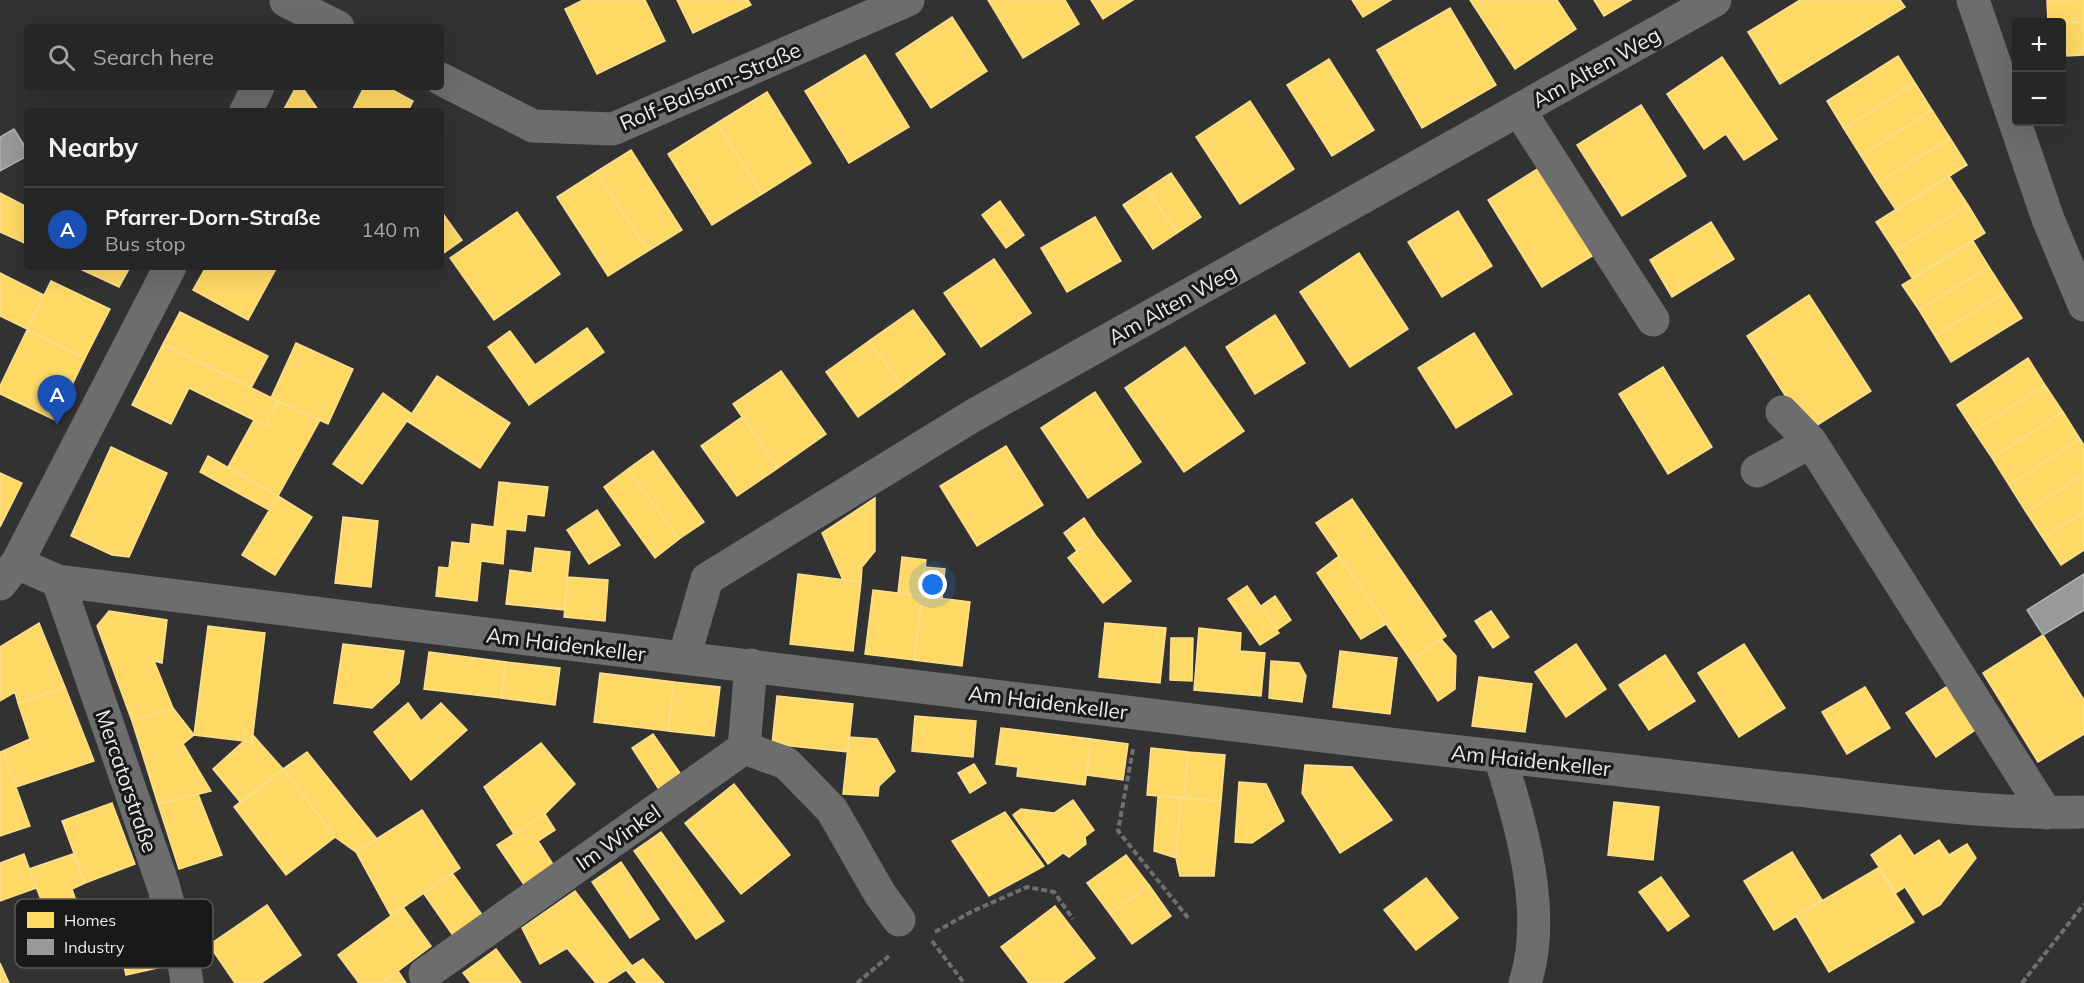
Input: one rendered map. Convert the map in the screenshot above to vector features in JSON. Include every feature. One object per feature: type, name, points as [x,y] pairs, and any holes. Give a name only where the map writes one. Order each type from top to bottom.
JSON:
[{"type":"street","points":[[281,24],[286,0],[332,24]]},
{"type":"street","name":"Rolf-Balsam-Straße","points":[[444,81],[533,126],[614,129],[908,0]]},
{"type":"street","points":[[1973,0],[2048,219],[2084,305]]},
{"type":"street","name":"Am Alten Weg","points":[[684,657],[707,579],[974,415],[1712,2]]},
{"type":"street","points":[[248,108],[256,90]]},
{"type":"street","points":[[1520,110],[1653,320]]},
{"type":"street","points":[[9,574],[168,270]]},
{"type":"street","points":[[1782,412],[1811,442],[2046,813]]},
{"type":"street","points":[[1757,471],[1811,442]]},
{"type":"street","name":"Am Haidenkeller","points":[[9,574],[590,648],[751,665],[1500,758],[1948,806],[2046,813],[2084,812]]},
{"type":"street","name":"Mercatorstraße","points":[[58,581],[167,899]]},
{"type":"street","points":[[751,665],[744,748],[786,763],[832,810],[880,894],[899,920]]},
{"type":"street","name":"Im Winkel","points":[[425,974],[744,748]]},
{"type":"street","points":[[1500,758],[1519,818],[1532,889],[1533,932],[1525,983]]},
{"type":"street","name":"Mercatorstraße","points":[[185,968],[187,983]]},
{"type":"path","points":[[1140,713],[1118,831],[1189,919]]},
{"type":"path","points":[[964,983],[927,936],[971,912],[1027,887],[1054,892],[1073,919]]},
{"type":"path","points":[[2022,983],[2084,904]]},
{"type":"path","points":[[857,983],[892,954]]},
{"type":"building: Homes","points":[[583,0],[645,0],[665,41],[597,74],[565,9]]},
{"type":"building: Homes","points":[[677,0],[748,0],[751,5],[693,33]]},
{"type":"building: Homes","points":[[988,0],[1065,0],[1079,24],[1023,58]]},
{"type":"building: Homes","points":[[1091,0],[1133,0],[1103,19]]},
{"type":"building: Homes","points":[[1352,0],[1391,0],[1363,17]]},
{"type":"building: Homes","points":[[1470,0],[1557,0],[1576,29],[1515,69]]},
{"type":"building: Homes","points":[[1594,0],[1631,0],[1604,16]]},
{"type":"building: Homes","points":[[1800,0],[1900,0],[1905,7],[1780,84],[1748,32]]},
{"type":"building: Homes","points":[[2047,0],[2084,0],[2084,22],[2066,22],[2066,18],[2048,18]]},
{"type":"building: Homes","points":[[1450,8],[1496,85],[1422,128],[1377,50]]},
{"type":"building: Homes","points":[[952,17],[987,71],[931,108],[896,54]]},
{"type":"building: Homes","points":[[2084,22],[2084,55],[2067,56],[2066,23]]},
{"type":"building: Homes","points":[[865,55],[909,127],[849,163],[805,91]]},
{"type":"building: Homes","points":[[1898,56],[1915,83],[1844,129],[1827,101]]},
{"type":"building: Homes","points":[[1722,57],[1777,139],[1744,160],[1726,134],[1704,149],[1667,94]]},
{"type":"building: Homes","points":[[1329,59],[1374,130],[1332,156],[1287,85]]},
{"type":"building: Homes","points":[[1915,83],[1932,110],[1861,156],[1844,129]]},
{"type":"building: Homes","points":[[294,90],[304,90],[317,108],[285,108]]},
{"type":"building: Homes","points":[[362,90],[393,90],[413,101],[410,108],[354,108]]},
{"type":"building: Homes","points":[[767,92],[811,163],[762,194],[717,123]]},
{"type":"building: Homes","points":[[1250,101],[1294,169],[1240,204],[1196,137]]},
{"type":"building: Homes","points":[[1641,105],[1686,176],[1622,216],[1577,145]]},
{"type":"building: Homes","points":[[1932,110],[1950,138],[1878,183],[1861,156]]},
{"type":"building: Homes","points":[[717,123],[762,194],[712,225],[668,154]]},
{"type":"building: Homes","points":[[1950,138],[1967,165],[1896,210],[1878,183]]},
{"type":"building: Homes","points":[[631,150],[682,230],[648,251],[596,172]]},
{"type":"building: Homes","points":[[1542,166],[1597,253],[1542,287],[1488,200]]},
{"type":"building: Homes","points":[[596,172],[648,251],[608,276],[557,197]]},
{"type":"building: Homes","points":[[1171,173],[1201,217],[1177,233],[1147,189]]},
{"type":"building: Homes","points":[[1949,176],[1968,205],[1895,251],[1876,222]]},
{"type":"building: Homes","points":[[1147,189],[1177,233],[1153,249],[1123,205]]},
{"type":"building: Homes","points":[[0,193],[24,205],[24,243],[0,232]]},
{"type":"building: Homes","points":[[1000,201],[1024,235],[1006,248],[982,215]]},
{"type":"building: Homes","points":[[1968,205],[1985,233],[1912,278],[1895,251]]},
{"type":"building: Homes","points":[[1458,211],[1492,266],[1442,297],[1408,242]]},
{"type":"building: Homes","points":[[517,212],[560,274],[494,320],[450,258]]},
{"type":"building: Homes","points":[[444,215],[462,240],[444,253]]},
{"type":"building: Homes","points":[[1095,217],[1121,261],[1067,292],[1041,248]]},
{"type":"building: Homes","points":[[1711,222],[1734,259],[1672,297],[1650,260]]},
{"type":"building: Homes","points":[[1973,241],[1989,267],[1919,310],[1902,285]]},
{"type":"building: Homes","points":[[1359,253],[1408,329],[1350,367],[1300,292]]},
{"type":"building: Homes","points":[[994,259],[1031,313],[981,347],[944,293]]},
{"type":"building: Homes","points":[[1989,267],[2005,292],[1935,336],[1919,310]]},
{"type":"building: Homes","points":[[82,270],[128,270],[119,287]]},
{"type":"building: Homes","points":[[204,270],[275,270],[248,320],[193,290]]},
{"type":"building: Homes","points":[[0,273],[44,295],[27,329],[0,316]]},
{"type":"building: Homes","points":[[51,281],[110,309],[85,358],[27,330]]},
{"type":"building: Homes","points":[[2005,292],[2022,318],[1951,362],[1935,336]]},
{"type":"building: Homes","points":[[1809,295],[1871,391],[1808,431],[1747,336]]},
{"type":"building: Homes","points":[[913,310],[945,354],[902,386],[869,341]]},
{"type":"building: Homes","points":[[180,312],[268,356],[251,388],[163,344]]},
{"type":"building: Homes","points":[[1275,315],[1305,363],[1255,394],[1226,347]]},
{"type":"building: Homes","points":[[587,328],[604,352],[529,405],[488,347],[510,331],[535,365]]},
{"type":"building: Homes","points":[[27,330],[85,358],[55,420],[0,394],[0,386]]},
{"type":"building: Homes","points":[[1474,333],[1512,394],[1456,428],[1418,368]]},
{"type":"building: Homes","points":[[869,341],[902,386],[858,417],[826,372]]},
{"type":"building: Homes","points":[[296,343],[353,369],[328,424],[271,398]]},
{"type":"building: Homes","points":[[163,344],[278,401],[266,426],[189,388],[171,424],[132,405]]},
{"type":"building: Homes","points":[[1185,347],[1244,431],[1184,472],[1125,388]]},
{"type":"building: Homes","points":[[2028,358],[2045,385],[1974,431],[1957,405]]},
{"type":"building: Homes","points":[[1663,367],[1712,447],[1668,474],[1619,394]]},
{"type":"building: Homes","points":[[781,371],[826,434],[778,468],[733,404]]},
{"type":"building: Homes","points":[[437,376],[510,423],[480,468],[407,421]]},
{"type":"building: Homes","points":[[2045,385],[2063,412],[1992,458],[1974,431]]},
{"type":"building: Homes","points":[[1095,392],[1141,462],[1088,498],[1041,428]]},
{"type":"building: Homes","points":[[383,393],[412,414],[362,484],[333,464]]},
{"type":"building: Homes","points":[[278,401],[320,420],[278,496],[228,467],[254,420],[266,426]]},
{"type":"building: Homes","points":[[2063,412],[2080,439],[2009,485],[1992,458]]},
{"type":"building: Homes","points":[[742,417],[778,468],[737,496],[701,446]]},
{"type":"building: Homes","points":[[2080,439],[2084,445],[2084,474],[2026,512],[2009,485]]},
{"type":"building: Homes","points":[[1006,446],[1043,505],[977,546],[940,486]]},
{"type":"building: Homes","points":[[111,447],[167,473],[129,557],[112,555],[71,536]]},
{"type":"building: Homes","points":[[653,451],[704,522],[679,539],[628,469]]},
{"type":"building: Homes","points":[[208,456],[278,496],[269,510],[200,472]]},
{"type":"building: Homes","points":[[628,469],[679,539],[655,558],[604,487]]},
{"type":"building: Homes","points":[[0,473],[22,483],[0,527]]},
{"type":"building: Homes","points":[[2084,474],[2084,512],[2043,538],[2026,512]]},
{"type":"building: Homes","points":[[499,482],[548,487],[544,516],[527,514],[525,531],[506,529],[503,564],[481,561],[477,601],[436,596],[439,567],[449,568],[452,542],[470,544],[472,524],[494,527]]},
{"type":"building: Homes","points":[[278,496],[312,517],[275,575],[242,555]]},
{"type":"building: Homes","points":[[875,498],[875,551],[862,567],[861,582],[843,580],[822,533]]},
{"type":"building: Homes","points":[[1352,499],[1446,636],[1411,660],[1316,523]]},
{"type":"building: Homes","points":[[597,510],[620,545],[589,564],[567,530]]},
{"type":"building: Homes","points":[[2084,512],[2084,550],[2061,565],[2043,538]]},
{"type":"building: Homes","points":[[343,517],[378,521],[371,587],[335,583]]},
{"type":"building: Homes","points":[[1084,518],[1096,536],[1077,551],[1064,533]]},
{"type":"building: Homes","points":[[1096,536],[1131,581],[1103,603],[1068,558]]},
{"type":"building: Homes","points":[[535,548],[570,552],[564,610],[506,604],[510,570],[532,573]]},
{"type":"building: Homes","points":[[1339,556],[1386,624],[1361,639],[1317,573]]},
{"type":"building: Homes","points":[[902,557],[926,560],[922,596],[898,593]]},
{"type":"building: Homes","points":[[925,567],[945,569],[942,599],[922,596]]},
{"type":"building: Homes","points":[[798,574],[861,582],[853,651],[790,644]]},
{"type":"building: Homes","points":[[568,577],[608,580],[605,621],[564,617]]},
{"type":"building: Homes","points":[[1247,586],[1279,633],[1260,645],[1228,599]]},
{"type":"building: Homes","points":[[873,590],[922,596],[914,660],[865,654]]},
{"type":"building: Homes","points":[[922,596],[970,602],[962,666],[914,660]]},
{"type":"building: Homes","points":[[1275,596],[1291,620],[1277,630],[1261,606]]},
{"type":"building: Homes","points":[[109,611],[167,620],[162,663],[154,661],[173,708],[132,721],[97,626]]},
{"type":"building: Homes","points":[[1491,611],[1509,637],[1493,648],[1475,621]]},
{"type":"building: Homes","points":[[39,623],[65,687],[18,703],[15,692],[0,701],[0,647]]},
{"type":"building: Homes","points":[[1105,623],[1166,628],[1160,683],[1099,677]]},
{"type":"building: Homes","points":[[208,626],[265,633],[252,742],[194,735]]},
{"type":"building: Homes","points":[[1199,628],[1241,633],[1240,651],[1265,653],[1261,696],[1194,690]]},
{"type":"building: Homes","points":[[2043,635],[2084,700],[2084,734],[2038,762],[1983,673]]},
{"type":"building: Homes","points":[[1171,638],[1193,638],[1192,681],[1170,680]]},
{"type":"building: Homes","points":[[1441,639],[1456,656],[1455,689],[1438,701],[1411,660]]},
{"type":"building: Homes","points":[[343,644],[404,651],[399,683],[372,708],[334,703]]},
{"type":"building: Homes","points":[[1576,644],[1606,689],[1566,717],[1535,672]]},
{"type":"building: Homes","points":[[1744,644],[1785,708],[1739,737],[1698,673]]},
{"type":"building: Homes","points":[[1340,651],[1397,658],[1390,714],[1333,707]]},
{"type":"building: Homes","points":[[429,652],[506,662],[501,698],[424,689]]},
{"type":"building: Homes","points":[[1665,655],[1695,701],[1649,730],[1619,685]]},
{"type":"building: Homes","points":[[1271,661],[1299,663],[1306,676],[1302,702],[1269,698]]},
{"type":"building: Homes","points":[[506,662],[560,668],[555,705],[501,698]]},
{"type":"building: Homes","points":[[600,673],[674,682],[668,731],[594,722]]},
{"type":"building: Homes","points":[[1479,677],[1532,684],[1525,732],[1472,726]]},
{"type":"building: Homes","points":[[674,682],[720,687],[714,736],[668,731]]},
{"type":"building: Homes","points":[[1949,685],[1978,728],[1936,757],[1906,713]]},
{"type":"building: Homes","points":[[65,687],[94,761],[16,787],[3,751],[30,739],[18,703]]},
{"type":"building: Homes","points":[[1865,687],[1890,728],[1847,754],[1822,712]]},
{"type":"building: Homes","points":[[777,696],[853,704],[848,752],[772,744]]},
{"type":"building: Homes","points":[[408,703],[421,721],[441,703],[467,730],[411,780],[374,732]]},
{"type":"building: Homes","points":[[173,708],[194,735],[183,744],[211,791],[158,804],[132,721]]},
{"type":"building: Homes","points":[[915,716],[976,721],[973,757],[912,751]]},
{"type":"building: Homes","points":[[1001,728],[1091,739],[1085,785],[1017,776],[1018,767],[996,764]]},
{"type":"building: Homes","points":[[252,734],[283,769],[241,803],[213,769],[244,741],[252,742]]},
{"type":"building: Homes","points":[[653,734],[682,776],[660,791],[632,748]]},
{"type":"building: Homes","points":[[849,737],[877,739],[895,771],[879,786],[878,796],[843,794]]},
{"type":"building: Homes","points":[[1091,739],[1128,744],[1123,780],[1087,775]]},
{"type":"building: Homes","points":[[541,743],[575,784],[545,814],[514,834],[484,787]]},
{"type":"building: Homes","points":[[1151,748],[1188,752],[1184,798],[1147,795]]},
{"type":"building: Homes","points":[[3,751],[30,826],[0,836],[0,752]]},
{"type":"building: Homes","points":[[307,752],[377,839],[356,852],[335,837],[283,769]]},
{"type":"building: Homes","points":[[1188,752],[1225,755],[1221,801],[1184,798]]},
{"type":"building: Homes","points":[[974,764],[986,783],[970,793],[958,773]]},
{"type":"building: Homes","points":[[1305,765],[1352,767],[1392,820],[1340,853],[1302,793]]},
{"type":"building: Homes","points":[[283,769],[335,837],[286,875],[234,807]]},
{"type":"building: Homes","points":[[1239,782],[1266,784],[1284,821],[1252,843],[1235,842]]},
{"type":"building: Homes","points":[[734,784],[790,855],[741,894],[685,823]]},
{"type":"building: Homes","points":[[198,794],[222,855],[179,869],[158,804]]},
{"type":"building: Homes","points":[[1158,796],[1181,798],[1176,858],[1154,851]]},
{"type":"building: Homes","points":[[1181,798],[1221,801],[1214,876],[1180,876],[1176,858]]},
{"type":"building: Homes","points":[[1073,800],[1094,830],[1085,837],[1086,844],[1069,857],[1063,853],[1048,864],[1013,815],[1021,809],[1054,813]]},
{"type":"building: Homes","points":[[1614,802],[1659,807],[1653,860],[1608,855]]},
{"type":"building: Homes","points":[[112,803],[135,864],[85,883],[62,821]]},
{"type":"building: Homes","points":[[422,810],[460,868],[391,916],[356,852]]},
{"type":"building: Homes","points":[[1005,812],[1044,866],[989,896],[952,841]]},
{"type":"building: Homes","points":[[545,814],[555,830],[538,841],[556,869],[527,889],[497,845]]},
{"type":"building: Homes","points":[[661,832],[724,921],[696,939],[634,851]]},
{"type":"building: Homes","points":[[1900,835],[1914,856],[1939,840],[1949,855],[1967,844],[1976,858],[1940,905],[1923,915],[1905,887],[1896,893],[1871,855]]},
{"type":"building: Homes","points":[[1792,852],[1822,900],[1774,930],[1744,881]]},
{"type":"building: Homes","points":[[24,854],[36,888],[0,901],[0,863]]},
{"type":"building: Homes","points":[[73,854],[85,883],[72,889],[75,899],[41,899],[29,869]]},
{"type":"building: Homes","points":[[1126,855],[1149,885],[1110,914],[1087,883]]},
{"type":"building: Homes","points":[[621,862],[659,919],[630,938],[592,882]]},
{"type":"building: Homes","points":[[1878,868],[1914,922],[1829,972],[1796,916]]},
{"type":"building: Homes","points":[[452,873],[483,916],[454,937],[424,894]]},
{"type":"building: Homes","points":[[1661,877],[1689,916],[1668,931],[1639,892]]},
{"type":"building: Homes","points":[[1426,878],[1458,918],[1416,950],[1384,910]]},
{"type":"building: Homes","points":[[1149,885],[1171,916],[1132,944],[1110,914]]},
{"type":"building: Homes","points":[[575,891],[632,966],[606,983],[596,983],[567,948],[540,964],[522,928]]},
{"type":"building: Homes","points":[[267,905],[301,955],[261,983],[235,983],[213,951],[213,942]]},
{"type":"building: Homes","points":[[1055,906],[1095,958],[1062,983],[1029,983],[1001,947]]},
{"type":"building: Homes","points":[[403,907],[431,946],[382,983],[359,983],[338,955]]},
{"type":"building: Homes","points":[[496,949],[521,983],[471,983],[463,973]]},
{"type":"building: Homes","points":[[643,959],[664,983],[637,983],[626,970]]},
{"type":"building: Homes","points":[[0,963],[9,983],[0,983]]},
{"type":"building: Homes","points":[[124,968],[158,968],[126,975]]},
{"type":"building: Homes","points":[[398,971],[406,983],[382,983]]},
{"type":"building: Industry","points":[[14,129],[24,145],[24,158],[0,171],[0,137]]},
{"type":"building: Industry","points":[[2084,574],[2084,610],[2043,635],[2027,610]]},
{"type":"place","name":"Pfarrer-Dorn-Straße","points":[[57,425]]}]
